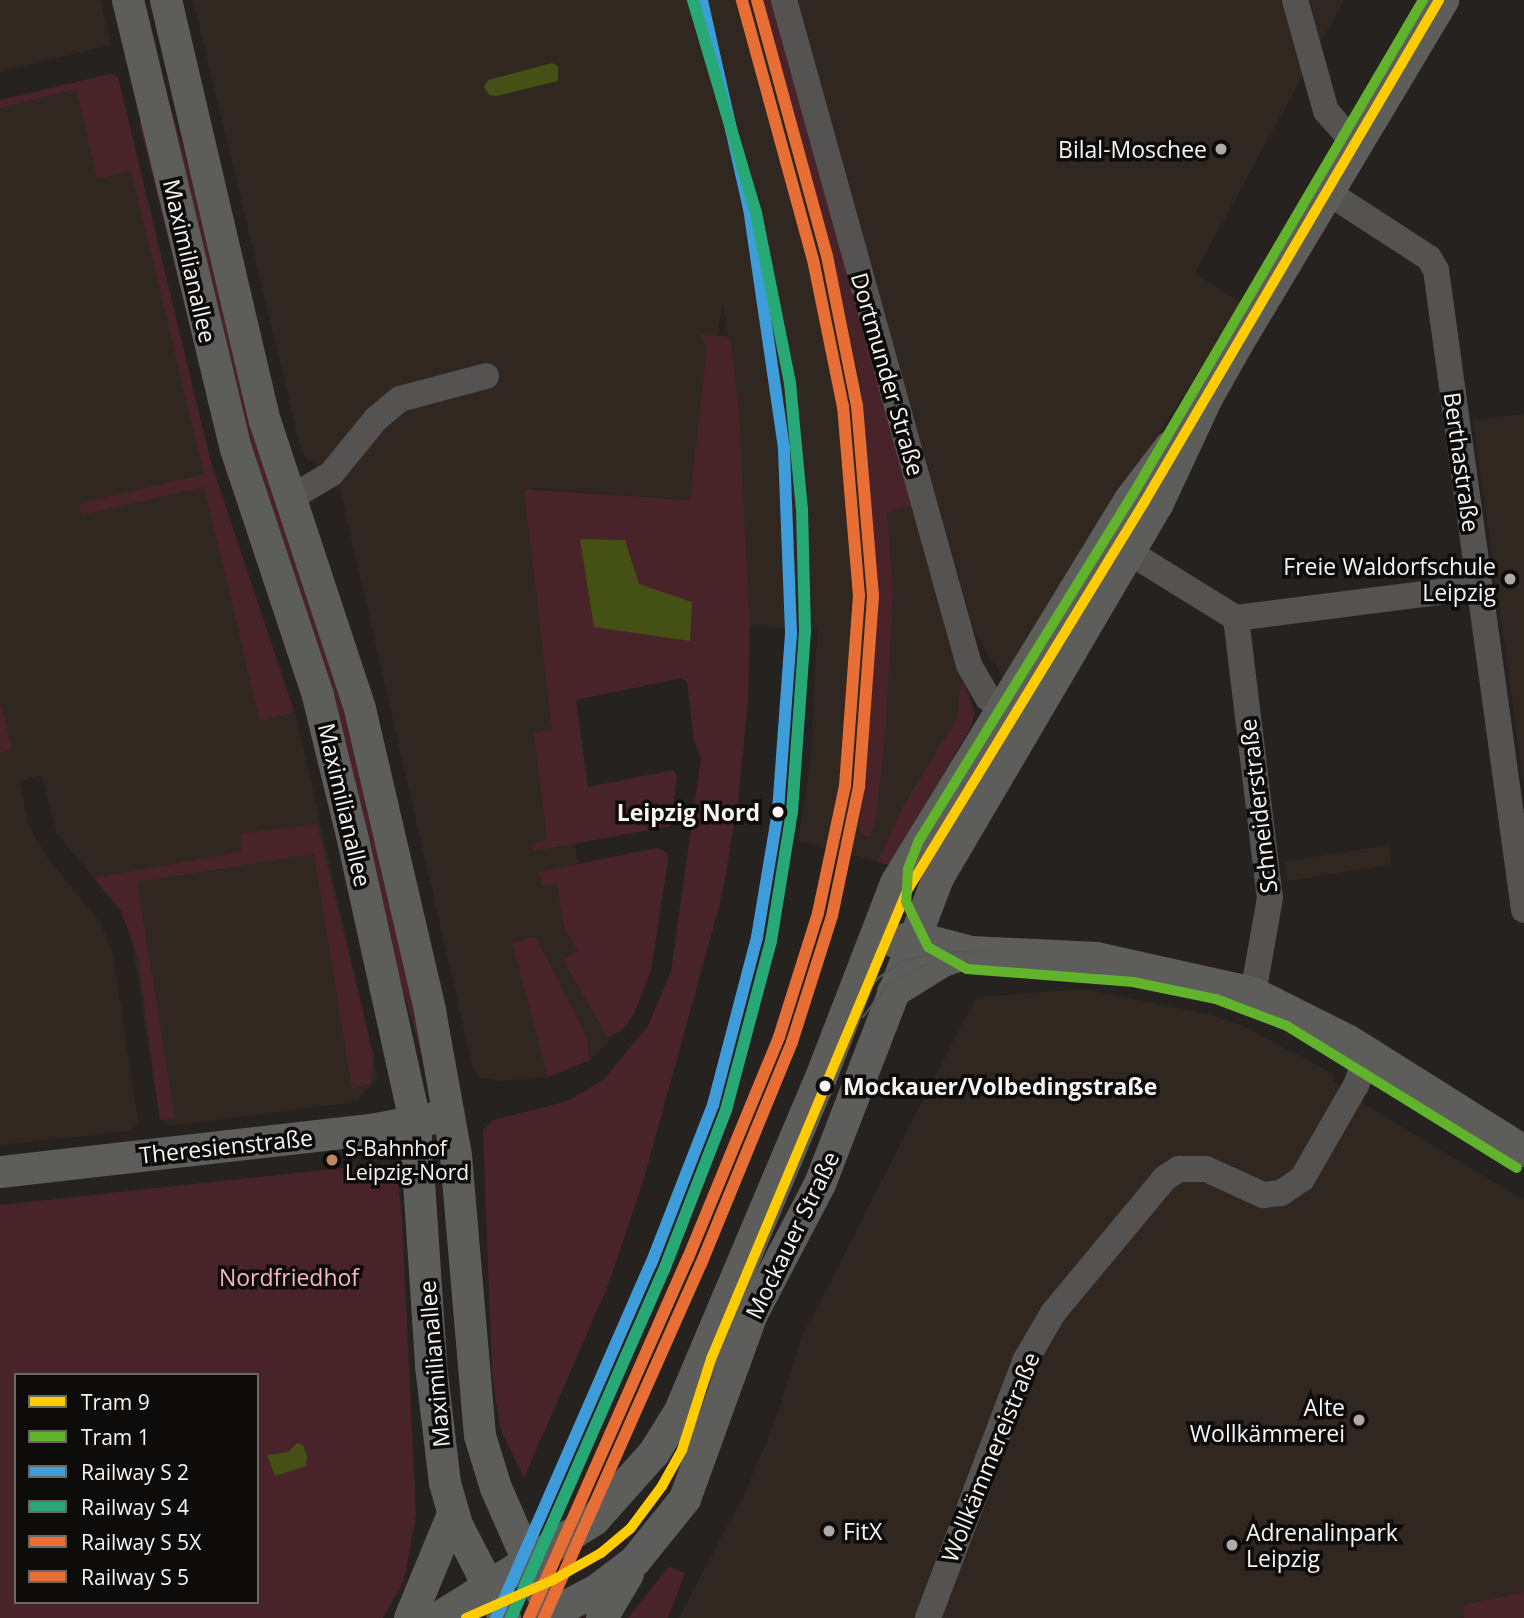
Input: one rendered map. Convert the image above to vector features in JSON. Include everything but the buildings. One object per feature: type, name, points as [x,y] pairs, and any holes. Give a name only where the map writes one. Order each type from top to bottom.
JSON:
[{"type":"main road","name":"Maximilianallee","points":[[128,0],[236,449],[332,748],[415,1122],[431,1366],[453,1514],[505,1618]]},
{"type":"main road","name":"Maximilianallee","points":[[166,0],[265,421],[359,709],[450,1114],[474,1399],[496,1488],[549,1617]]},
{"type":"main road","name":"Mockauer Straße","points":[[438,1618],[570,1538],[613,1503],[635,1478],[680,1411],[905,869],[1016,716],[1129,552],[1158,503],[1207,398],[1443,0]]},
{"type":"main road","name":"Mockauer Straße","points":[[549,1617],[597,1590],[635,1561],[685,1499],[716,1422],[752,1314],[820,1184],[938,878],[1016,716],[1130,500],[1207,398]]},
{"type":"main road","points":[[905,869],[914,937]]},
{"type":"main road","points":[[867,958],[892,943],[914,937],[971,953],[1097,958],[1254,993],[1294,1010],[1524,1150]]},
{"type":"main road","points":[[893,992],[943,961],[971,953]]},
{"type":"main road","name":"Theresienstraße","points":[[0,1172],[415,1122],[450,1114]]},
{"type":"main road","points":[[410,1618],[453,1514]]},
{"type":"main road","points":[[603,1618],[635,1561]]},
{"type":"street","name":"Dortmunder Straße","points":[[784,0],[969,665],[978,686],[1016,716]]},
{"type":"street","points":[[1295,0],[1325,111],[1356,145]]},
{"type":"street","name":"Berthastraße","points":[[1329,193],[1429,258],[1436,270],[1524,910]]},
{"type":"street","points":[[289,499],[331,474],[376,419],[400,399],[486,376]]},
{"type":"street","points":[[1129,552],[1236,618],[1479,587]]},
{"type":"street","name":"Schneiderstraße","points":[[1236,618],[1270,898],[1254,993]]},
{"type":"street","name":"Wollkämmereistraße","points":[[931,1615],[1025,1361],[1053,1313],[1165,1178],[1179,1169],[1206,1169],[1263,1195],[1281,1193],[1302,1179],[1350,1097],[1368,1054]]},
{"type":"shaded area","points":[[0,0],[101,0],[111,45],[0,72]]},
{"type":"shaded area","points":[[193,0],[774,0],[975,714],[889,865],[798,841],[811,759],[817,629],[750,627],[739,411],[723,303],[690,500],[530,488],[552,730],[613,1037],[590,1060],[548,1077],[501,1081],[478,1077],[473,1069],[338,481],[317,462],[307,460],[300,446]]},
{"type":"shaded area","points":[[796,0],[1344,0],[1195,273],[1242,304],[1003,678],[974,631]]},
{"type":"shaded area","points":[[552,63],[558,66],[558,81],[497,96],[489,95],[484,87],[488,80]]},
{"type":"shaded area","points":[[110,74],[118,77],[210,459],[296,715],[378,1078],[357,1102],[169,1126],[160,1120],[130,931],[121,911],[57,834],[41,775],[19,781],[29,825],[47,857],[100,922],[113,953],[138,1121],[131,1131],[0,1145],[0,101]]},
{"type":"shaded area","name":"Freie Waldorfschule Leipzig","points":[[1524,414],[1524,785],[1473,420]]},
{"type":"shaded area","points":[[580,539],[625,540],[639,584],[692,602],[690,641],[594,627]]},
{"type":"shaded area","points":[[1389,845],[1392,865],[1287,881],[1284,862]]},
{"type":"shaded area","points":[[1085,989],[1212,1015],[1248,1028],[1333,1074],[1333,1081],[1371,1108],[1524,1200],[1524,1592],[1463,1605],[1464,1618],[679,1618],[747,1488],[777,1416],[801,1338],[976,997]]},
{"type":"shaded area","points":[[297,1443],[303,1445],[307,1456],[306,1466],[275,1476],[267,1455],[288,1452]]},
{"type":"green space","points":[[760,0],[774,0],[914,505],[887,512],[893,596],[886,724],[876,820],[869,837],[859,833],[876,578],[862,392],[845,310]]},
{"type":"green space","points":[[110,74],[118,77],[210,459],[294,712],[260,721],[204,487],[81,515],[79,504],[204,474],[131,171],[97,179],[76,89],[0,108],[0,100]]},
{"type":"green space","points":[[170,105],[337,666],[428,1054],[422,1055],[263,506],[164,107]]},
{"type":"green space","points":[[148,121],[232,472],[228,480],[139,122]]},
{"type":"green space","points":[[700,334],[730,337],[739,411],[750,627],[748,702],[738,801],[722,896],[643,1182],[607,1288],[524,1478],[500,1428],[492,1373],[483,1131],[493,1120],[568,1101],[603,1080],[648,1026],[671,971],[701,758],[694,741],[687,683],[682,678],[576,700],[588,787],[673,770],[677,775],[671,826],[535,851],[531,844],[547,840],[534,733],[552,730],[524,489],[690,500],[707,348]]},
{"type":"green space","points":[[962,679],[975,714],[971,727],[889,865],[878,862],[903,806],[957,719]]},
{"type":"green space","points":[[0,699],[12,750],[0,753]]},
{"type":"green space","points":[[317,824],[374,1057],[370,1084],[352,1089],[314,854],[137,882],[175,1118],[160,1120],[138,957],[121,911],[94,878],[241,852],[241,834]]},
{"type":"green space","points":[[657,848],[667,853],[668,861],[651,970],[634,1014],[621,1031],[607,1037],[563,959],[578,951],[564,927],[557,884],[542,886],[539,872]]},
{"type":"green space","points":[[535,937],[586,1035],[590,1060],[548,1077],[512,943]]},
{"type":"green space","name":"Nordfriedhof","points":[[389,1163],[397,1174],[402,1218],[416,1515],[404,1580],[383,1618],[0,1618],[0,1205]]},
{"type":"green space","points":[[669,1566],[685,1573],[668,1618],[628,1618]]},
{"type":"green space","points":[[1524,1592],[1524,1618],[1464,1618],[1463,1605]]},
{"type":"tram line","name":"1","points":[[1423,0],[1133,494],[919,840],[908,869],[906,902],[928,947],[967,969],[1133,982],[1216,999],[1287,1026],[1517,1168]]},
{"type":"tram line","name":"9","points":[[466,1618],[553,1580],[601,1553],[630,1529],[662,1486],[682,1450],[711,1359],[907,891],[1145,501],[1439,0]]},
{"type":"tram line","points":[[857,1008],[878,978],[905,960],[934,952],[992,951]]},
{"type":"tram line","points":[[863,1017],[888,984],[928,964]]},
{"type":"transit line","points":[[511,1618],[664,1270],[726,1110],[771,941],[792,812],[805,632],[802,510],[790,383],[756,213],[693,0]]},
{"type":"transit line","points":[[496,1618],[651,1264],[713,1105],[757,937],[778,811],[791,632],[784,448],[749,209],[702,0]]},
{"type":"transit line","points":[[529,1618],[688,1258],[779,1037],[818,913],[845,786],[859,596],[843,407],[813,260],[742,0]]},
{"type":"transit line","points":[[544,1618],[701,1264],[792,1042],[832,916],[859,787],[873,596],[857,406],[827,256],[757,0]]},
{"type":"place","name":"Bilal-Moschee","points":[[1221,149]]},
{"type":"place","name":"Freie Waldorfschule Leipzig","points":[[1510,579]]},
{"type":"place","name":"Leipzig Nord","points":[[778,812]]},
{"type":"place","name":"Mockauer/Volbedingstraße","points":[[825,1086]]},
{"type":"place","name":"S-Bahnhof Leipzig-Nord","points":[[332,1160]]},
{"type":"place","name":"Alte Wollkämmerei","points":[[1359,1420]]},
{"type":"place","name":"FitX","points":[[829,1531]]},
{"type":"place","name":"Adrenalinpark Leipzig","points":[[1232,1545]]}]
